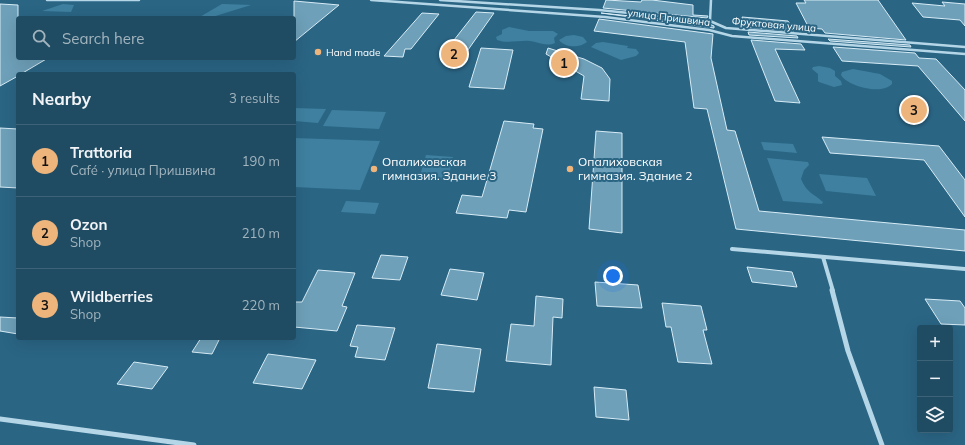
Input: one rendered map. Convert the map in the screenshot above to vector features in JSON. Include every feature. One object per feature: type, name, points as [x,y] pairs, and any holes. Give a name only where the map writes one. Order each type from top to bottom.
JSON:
[{"type":"street","points":[[47,0],[139,0]]},
{"type":"street","name":"улица Пришвина","points":[[371,0],[605,17],[709,30],[732,36],[965,54]]},
{"type":"street","name":"Фруктовая улица","points":[[440,0],[599,10],[710,21],[726,28],[965,47]]},
{"type":"street","points":[[710,21],[711,0]]},
{"type":"street","points":[[732,249],[965,269]]},
{"type":"street","points":[[823,257],[848,351],[882,445]]},
{"type":"street","points":[[0,419],[194,445]]},
{"type":"shaded area","points":[[63,4],[74,5],[71,12],[42,11]]},
{"type":"shaded area","points":[[222,4],[251,5],[215,16],[201,16]]},
{"type":"shaded area","points":[[509,27],[529,31],[553,31],[558,34],[554,38],[555,43],[548,45],[530,41],[505,42],[497,40],[496,37],[502,34],[502,30]]},
{"type":"shaded area","points":[[574,35],[583,37],[587,42],[577,46],[569,46],[565,45],[559,40],[566,36]]},
{"type":"shaded area","points":[[603,42],[628,46],[627,48],[636,49],[639,53],[636,56],[621,60],[591,47],[596,43]]},
{"type":"shaded area","points":[[819,66],[830,68],[835,71],[835,76],[841,81],[842,85],[834,87],[819,82],[818,74],[812,69],[813,67]]},
{"type":"shaded area","points":[[853,69],[880,74],[892,81],[892,84],[881,89],[858,86],[851,83],[841,75],[842,72]]},
{"type":"shaded area","points":[[296,108],[326,109],[318,123],[296,121]]},
{"type":"shaded area","points":[[332,110],[386,112],[379,129],[323,126]]},
{"type":"shaded area","points":[[296,138],[380,141],[360,190],[296,187]]},
{"type":"shaded area","points":[[761,142],[793,144],[797,153],[764,150]]},
{"type":"shaded area","points":[[426,155],[453,157],[448,180],[419,179]]},
{"type":"shaded area","points":[[767,158],[808,162],[809,165],[804,170],[801,179],[808,190],[823,202],[822,204],[783,201]]},
{"type":"shaded area","points":[[819,174],[867,178],[876,196],[826,191]]},
{"type":"shaded area","points":[[346,201],[379,203],[375,214],[341,212]]},
{"type":"building","points":[[606,0],[641,2],[642,0],[652,0],[693,5],[693,15],[708,16],[707,18],[603,8]]},
{"type":"building","points":[[804,0],[878,0],[906,40],[825,33],[822,29],[809,28],[796,3],[806,3]]},
{"type":"building","points":[[294,1],[339,5],[296,40],[296,16],[294,16]]},
{"type":"building","points":[[942,2],[965,4],[965,26],[960,20],[923,17],[912,3],[945,6]]},
{"type":"building","points":[[0,4],[18,5],[18,16],[16,16],[16,60],[45,60],[24,72],[16,72],[16,77],[0,86]]},
{"type":"building","points":[[476,12],[494,13],[463,57],[445,56],[454,40]]},
{"type":"building","points":[[422,13],[439,14],[411,49],[405,49],[403,57],[384,56]]},
{"type":"building","points":[[601,13],[709,24],[714,26],[714,28]]},
{"type":"building","points":[[742,17],[788,21],[794,31],[745,27]]},
{"type":"building","points":[[599,19],[713,34],[711,58],[727,130],[735,131],[759,211],[965,230],[965,251],[736,229],[707,109],[694,108],[685,42],[594,31]]},
{"type":"building","points":[[748,32],[797,36],[798,38],[749,35]]},
{"type":"building","points":[[828,39],[910,45],[911,47],[830,41]]},
{"type":"building","points":[[751,40],[801,44],[805,50],[775,49],[800,103],[775,101]]},
{"type":"building","points":[[833,47],[915,53],[919,58],[936,59],[965,90],[965,121],[918,66],[842,61]]},
{"type":"building","points":[[481,48],[513,50],[504,89],[469,87]]},
{"type":"building","points":[[548,48],[584,59],[602,68],[610,79],[609,101],[581,99],[584,76],[546,54]]},
{"type":"building","points":[[504,121],[534,124],[533,128],[543,129],[526,212],[509,210],[507,218],[456,213],[462,195],[482,197]]},
{"type":"building","points":[[0,128],[16,129],[16,188],[0,187]]},
{"type":"building","points":[[596,131],[622,133],[622,233],[589,229]]},
{"type":"building","points":[[822,137],[939,146],[965,180],[965,217],[924,160],[830,153]]},
{"type":"building","points":[[381,255],[408,257],[400,280],[372,278]]},
{"type":"building","points":[[747,267],[792,272],[797,287],[752,282]]},
{"type":"building","points":[[450,269],[484,273],[477,300],[441,295]]},
{"type":"building","points":[[318,270],[355,273],[342,306],[347,307],[337,331],[296,327],[296,302],[302,302]]},
{"type":"building","points":[[595,282],[638,285],[642,308],[597,306]]},
{"type":"building","points":[[536,296],[563,299],[562,318],[553,317],[551,365],[506,361],[511,324],[534,326]]},
{"type":"building","points":[[925,299],[960,301],[965,308],[965,325],[941,324]]},
{"type":"building","points":[[662,303],[701,306],[707,330],[703,330],[712,364],[678,362],[671,327],[666,327]]},
{"type":"building","points":[[0,317],[16,318],[16,334],[0,331]]},
{"type":"building","points":[[357,325],[395,328],[385,360],[355,357],[358,347],[350,346]]},
{"type":"building","points":[[200,340],[219,340],[212,354],[192,352]]},
{"type":"building","points":[[437,344],[481,349],[474,392],[428,388]]},
{"type":"building","points":[[268,354],[316,360],[302,389],[253,383]]},
{"type":"building","points":[[134,362],[168,367],[152,389],[117,384]]},
{"type":"building","points":[[594,387],[626,390],[629,420],[596,417]]},
{"type":"place","name":"Hand made","points":[[318,52]]},
{"type":"place","name":"Ozon","points":[[454,54]]},
{"type":"place","name":"Trattoria","points":[[564,63]]},
{"type":"place","name":"Wildberries","points":[[914,110]]},
{"type":"place","name":"Опалиховская гимназия. Здание 3","points":[[374,169]]},
{"type":"place","name":"Опалиховская гимназия. Здание 2","points":[[570,169]]}]
